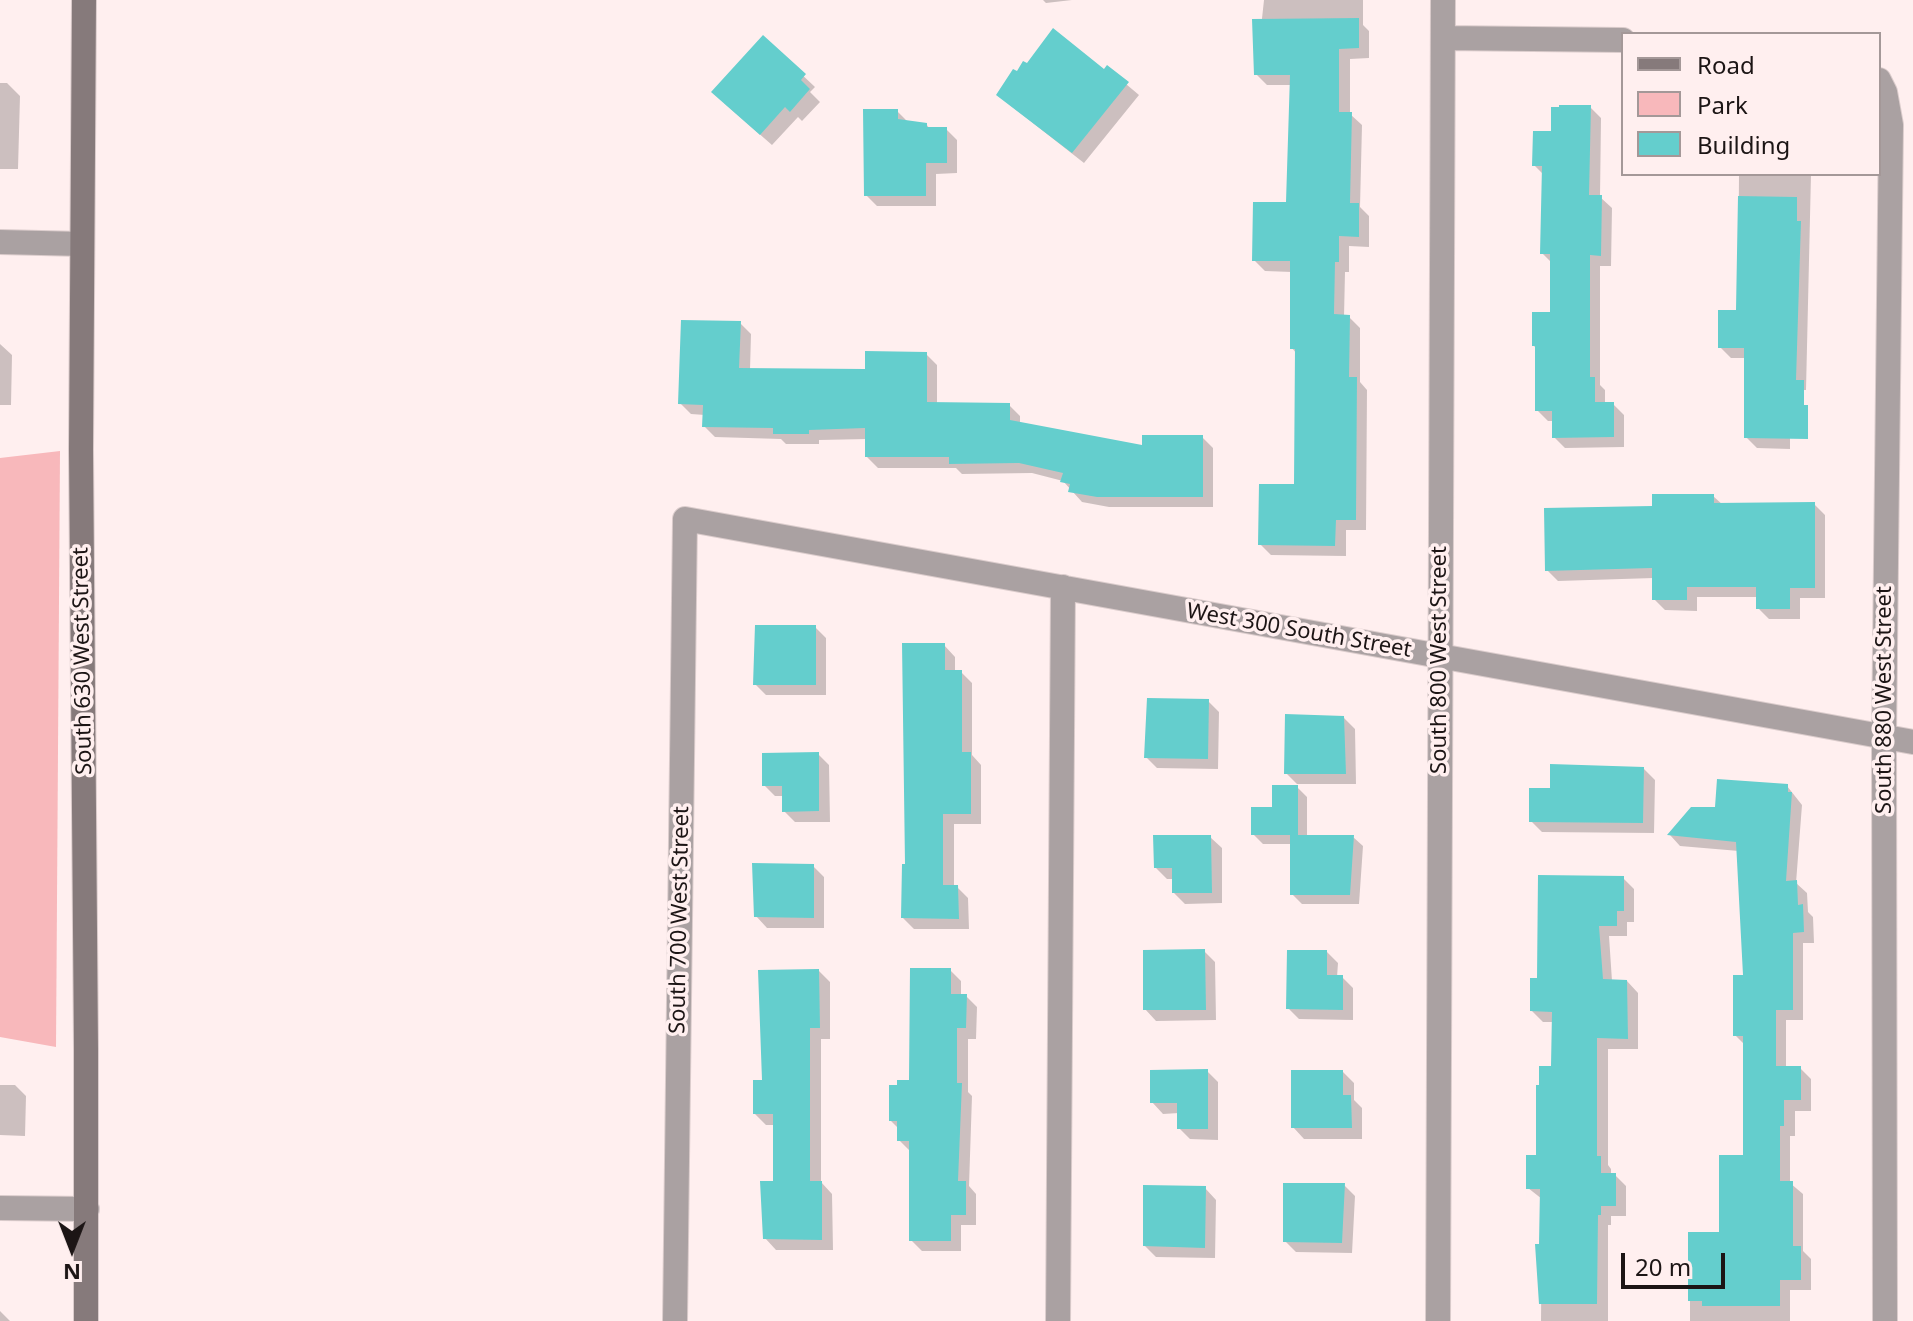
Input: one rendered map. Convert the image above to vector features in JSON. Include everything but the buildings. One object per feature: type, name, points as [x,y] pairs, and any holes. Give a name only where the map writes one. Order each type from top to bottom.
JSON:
[{"type":"street","name":"South 630 West Street","points":[[84,0],[81,449],[86,1321]]},
{"type":"street","name":"South 800 West Street","points":[[1438,1321],[1443,0]]},
{"type":"street","points":[[1443,38],[1621,40]]},
{"type":"street","name":"South 880 West Street","points":[[1881,84],[1891,125],[1884,736],[1885,1321]]},
{"type":"street","points":[[0,242],[82,244]]},
{"type":"street","name":"West 300 South Street","points":[[685,519],[1913,742]]},
{"type":"street","name":"South 700 West Street","points":[[675,1321],[685,519]]},
{"type":"street","points":[[1058,1321],[1063,587]]},
{"type":"street","points":[[0,1208],[87,1209]]},
{"type":"green space","points":[[60,451],[56,1047],[0,1037],[0,458]]}]
